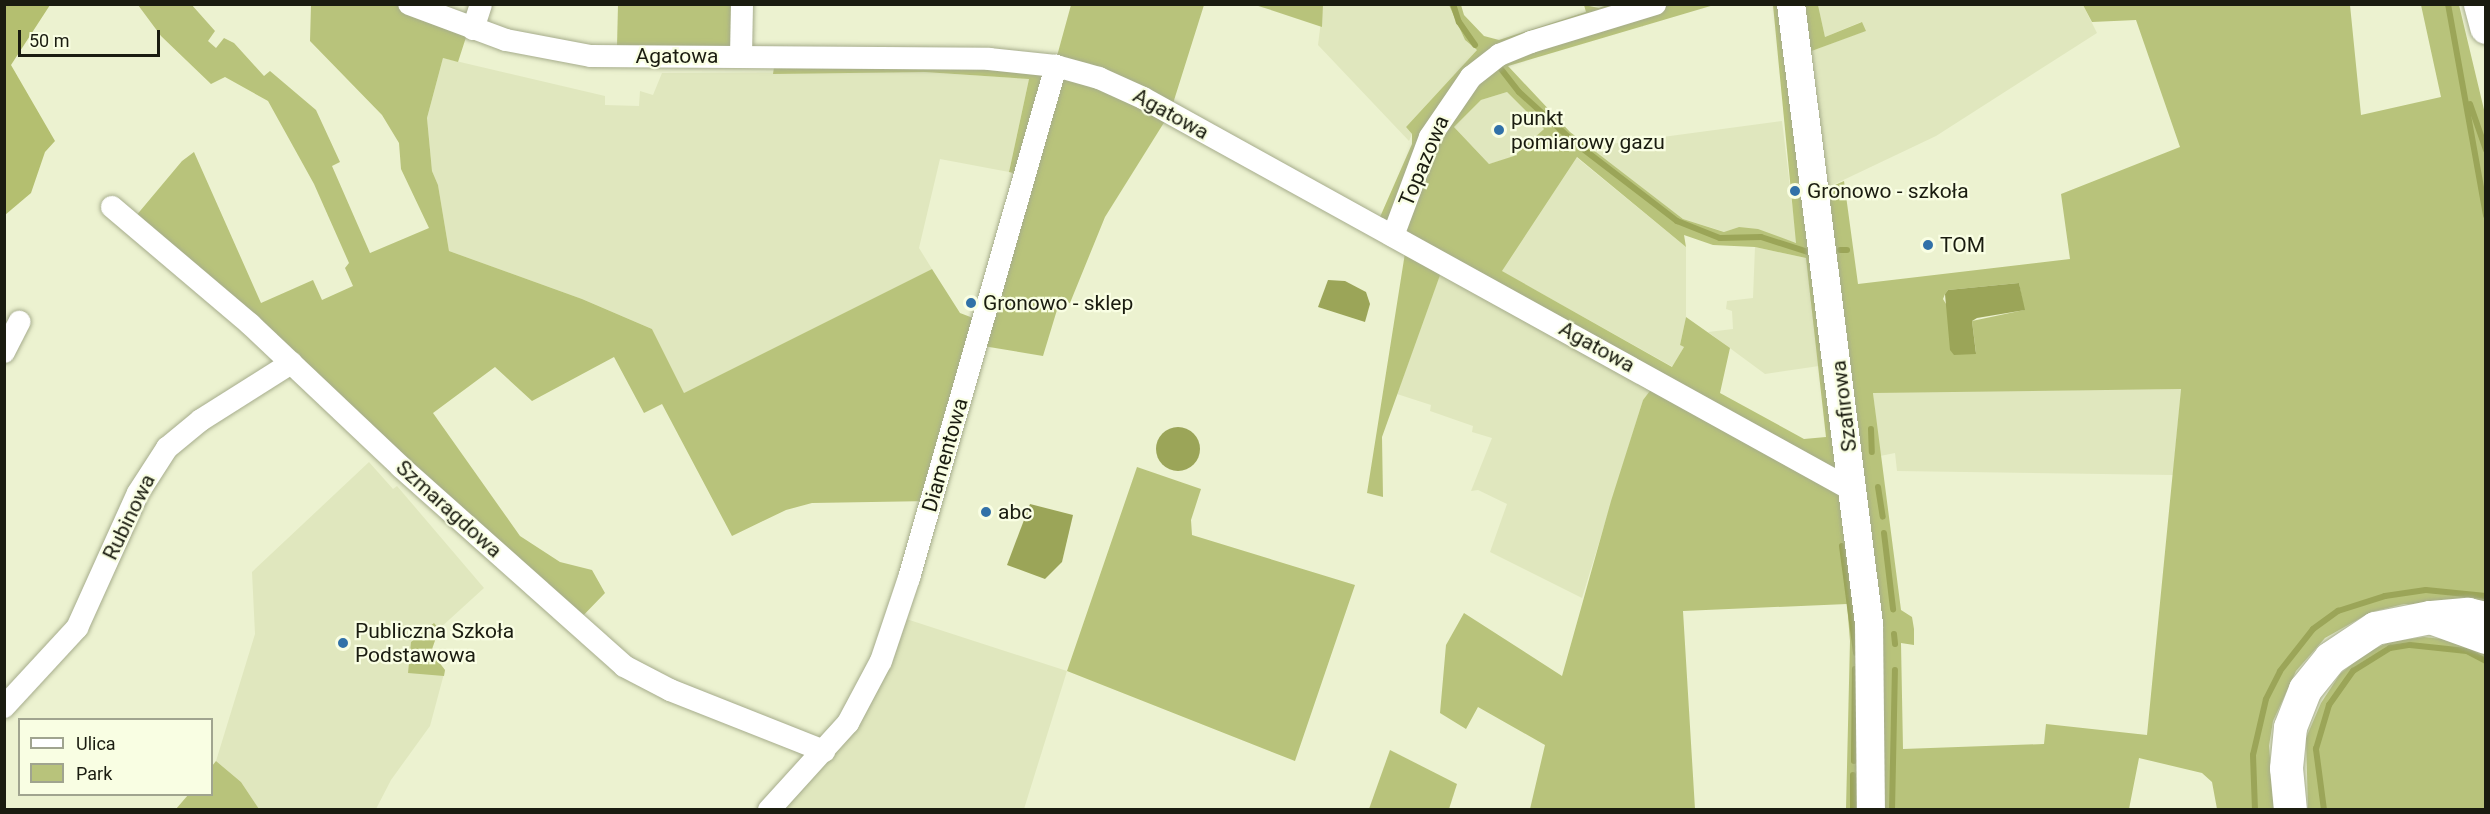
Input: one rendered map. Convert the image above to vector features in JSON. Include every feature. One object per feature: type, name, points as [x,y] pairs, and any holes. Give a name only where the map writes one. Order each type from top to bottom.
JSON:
[{"type":"highway","points":[[2480,4],[2486,27]]},
{"type":"highway","points":[[2290,810],[2286,768],[2290,727],[2317,672],[2341,648],[2365,633],[2430,617],[2468,614],[2486,618]]},
{"type":"highway","points":[[2430,617],[2486,637]]},
{"type":"street","name":"Agatowa","points":[[408,4],[473,29],[534,47],[591,56],[949,58],[1056,66],[1099,78],[1135,93],[1854,491]]},
{"type":"street","points":[[473,29],[481,4]]},
{"type":"street","points":[[741,56],[742,4]]},
{"type":"street","name":"Topazowa","points":[[1393,236],[1438,121],[1483,67],[1531,42],[1654,4]]},
{"type":"street","name":"Szafirowa","points":[[1791,4],[1854,491],[1871,647],[1871,810]]},
{"type":"street","name":"Diamentowa","points":[[769,810],[824,751],[860,707],[891,634],[1056,66]]},
{"type":"street","name":"Szmaragdowa","points":[[112,207],[291,363],[624,666],[670,690],[824,751]]},
{"type":"street","points":[[4,352],[19,322]]},
{"type":"street","name":"Rubinowa","points":[[4,707],[76,628],[138,493],[167,448],[195,424],[291,363]]},
{"type":"shaded area","points":[[5,4],[50,5],[11,65],[55,141],[45,152],[31,193],[5,215]]},
{"type":"shaded area","points":[[1449,4],[1465,40],[1477,50],[1406,127],[1412,134],[1409,141],[1318,45],[1323,5]]},
{"type":"shaded area","points":[[1818,5],[2083,5],[2097,33],[1936,136],[1816,193],[1798,56],[1865,31],[1861,22],[1825,37]]},
{"type":"shaded area","points":[[443,58],[605,96],[605,105],[639,106],[640,91],[653,95],[662,73],[925,72],[1029,79],[1009,172],[940,159],[919,248],[932,269],[684,393],[652,329],[582,299],[449,251],[438,185],[432,171],[427,118]]},
{"type":"shaded area","points":[[1507,92],[1544,129],[1514,157],[1489,164],[1454,127],[1481,100]]},
{"type":"shaded area","points":[[1782,121],[1797,243],[1739,227],[1725,232],[1683,219],[1588,147]]},
{"type":"shaded area","points":[[1576,157],[1686,247],[1686,317],[1680,345],[1684,347],[1673,367],[1501,271]]},
{"type":"shaded area","points":[[1755,247],[1806,258],[1819,366],[1765,374],[1708,332],[1733,329],[1732,311],[1726,309],[1727,301],[1753,298]]},
{"type":"shaded area","points":[[1444,263],[1652,388],[1643,400],[1582,598],[1490,552],[1507,504],[1478,490],[1471,491],[1492,438],[1472,432],[1473,426],[1430,411],[1431,405],[1397,394]]},
{"type":"shaded area","points":[[1328,280],[1345,281],[1366,292],[1370,304],[1365,322],[1318,307]]},
{"type":"shaded area","points":[[2019,283],[2025,310],[1977,318],[1972,321],[1976,354],[1954,355],[1950,350],[1945,294],[1948,290]]},
{"type":"shaded area","points":[[2181,389],[2173,475],[1897,471],[1895,453],[1880,456],[1873,392]]},
{"type":"shaded area","points":[[1178,427],[1193,434],[1200,449],[1193,464],[1178,471],[1163,464],[1156,449],[1163,434]]},
{"type":"shaded area","name":"Publiczna Szkoła Podstawowa","points":[[369,462],[393,489],[397,486],[484,588],[439,629],[431,652],[445,670],[430,726],[391,780],[376,809],[259,809],[241,782],[216,761],[255,634],[252,572]]},
{"type":"shaded area","points":[[1030,504],[1073,515],[1062,562],[1045,579],[1007,565]]},
{"type":"shaded area","points":[[897,616],[1067,671],[1024,809],[769,810],[839,734]]},
{"type":"green space","points":[[191,4],[215,31],[208,41],[216,48],[224,38],[234,43],[264,76],[270,71],[316,110],[340,162],[332,166],[370,253],[429,228],[401,169],[399,143],[382,115],[310,41],[311,5],[409,5],[469,28],[458,62],[443,58],[427,118],[432,171],[438,185],[449,251],[582,299],[652,329],[684,393],[932,269],[960,313],[973,318],[1025,176],[1009,172],[1029,79],[925,72],[773,74],[774,67],[1057,56],[1071,5],[1204,5],[1170,113],[1105,217],[1070,303],[1060,300],[1043,356],[977,345],[931,501],[812,503],[786,510],[732,536],[662,404],[644,413],[614,357],[532,401],[495,367],[433,413],[520,536],[560,562],[592,570],[605,593],[575,624],[130,223],[182,161],[194,152],[261,303],[313,280],[322,300],[353,286],[345,268],[349,263],[314,184],[268,101],[225,77],[211,84],[161,36],[138,5]]},
{"type":"green space","points":[[1610,4],[1714,5],[1508,66],[1570,132],[1683,219],[1724,232],[1739,227],[1758,229],[1796,243],[1773,5],[1818,5],[1825,37],[1862,22],[1866,31],[1798,56],[1817,193],[1844,181],[1858,284],[2070,259],[2061,194],[2180,147],[2136,20],[2092,22],[2083,5],[2350,5],[2361,115],[2441,97],[2421,5],[2459,5],[2486,118],[2485,608],[2404,604],[2371,612],[2325,638],[2296,671],[2273,721],[2269,746],[2274,809],[2217,809],[2212,782],[2202,773],[2139,758],[2129,809],[1846,809],[1850,641],[1847,604],[1683,611],[1695,809],[1530,809],[1545,745],[1478,707],[1466,729],[1440,713],[1446,645],[1464,613],[1562,676],[1611,501],[1643,400],[1652,388],[1444,264],[1382,437],[1383,497],[1367,493],[1405,253],[1380,217],[1412,144],[1412,134],[1406,127],[1477,50],[1465,40],[1449,5],[1461,5],[1464,15],[1484,36],[1499,40],[1586,12],[1584,5],[1599,8]],"holes":[[[1507,92],[1544,129],[1514,156],[1489,164],[1454,127],[1481,100]],[[1577,157],[1686,247],[1684,235],[1713,245],[1755,247],[1806,258],[1826,437],[1804,439],[1720,393],[1730,348],[1686,317],[1680,345],[1684,347],[1672,367],[1502,271]],[[2019,283],[2024,310],[1972,321],[1976,353],[1943,299],[1948,290]],[[2181,389],[2147,735],[2046,724],[2044,744],[1903,749],[1901,643],[1914,645],[1914,629],[1912,617],[1901,610],[1873,393]]]},
{"type":"green space","points":[[618,5],[742,5],[741,56],[617,46]]},
{"type":"green space","points":[[1255,5],[1323,5],[1322,27],[1268,9]]},
{"type":"green space","points":[[1137,467],[1201,489],[1191,520],[1192,535],[1355,585],[1295,761],[1067,671]]},
{"type":"green space","points":[[434,623],[439,629],[431,652],[445,670],[444,676],[408,673],[411,642]]},
{"type":"green space","points":[[2424,637],[2460,641],[2485,653],[2485,809],[2308,809],[2306,738],[2321,703],[2340,674],[2367,652],[2390,642]]},
{"type":"green space","points":[[1390,750],[1457,784],[1449,809],[1369,809]]},
{"type":"green space","points":[[216,761],[241,782],[259,809],[176,809],[187,796],[213,796],[213,765]]},
{"type":"waterway","points":[[1453,4],[1459,22],[1475,45]]},
{"type":"waterway","points":[[2448,4],[2486,216]]},
{"type":"waterway","points":[[1501,69],[1519,92],[1574,142],[1677,221],[1720,238],[1761,237],[1808,252]]},
{"type":"waterway","points":[[2470,104],[2486,150]]},
{"type":"waterway","points":[[1840,250],[1847,250]]},
{"type":"waterway","points":[[1871,429],[1872,452]]},
{"type":"waterway","points":[[1878,487],[1883,517]]},
{"type":"waterway","points":[[1884,533],[1893,609]]},
{"type":"waterway","points":[[1842,546],[1856,653]]},
{"type":"waterway","points":[[2255,810],[2253,755],[2266,699],[2280,671],[2313,629],[2338,611],[2385,596],[2426,590],[2486,596]]},
{"type":"waterway","points":[[1894,634],[1895,644]]},
{"type":"waterway","points":[[2324,810],[2316,749],[2329,705],[2353,671],[2390,648],[2410,645],[2467,651],[2486,661]]},
{"type":"waterway","points":[[1854,761],[1855,669]]},
{"type":"waterway","points":[[1892,810],[1895,670]]},
{"type":"waterway","points":[[1853,775],[1853,810]]},
{"type":"place","name":"punkt pomiarowy gazu","points":[[1499,130]]},
{"type":"place","name":"Gronowo - szkoła","points":[[1795,191]]},
{"type":"place","name":"TOM","points":[[1928,245]]},
{"type":"place","name":"Gronowo - sklep","points":[[971,303]]},
{"type":"place","name":"abc","points":[[986,512]]},
{"type":"place","name":"Publiczna Szkoła Podstawowa","points":[[343,643]]}]
